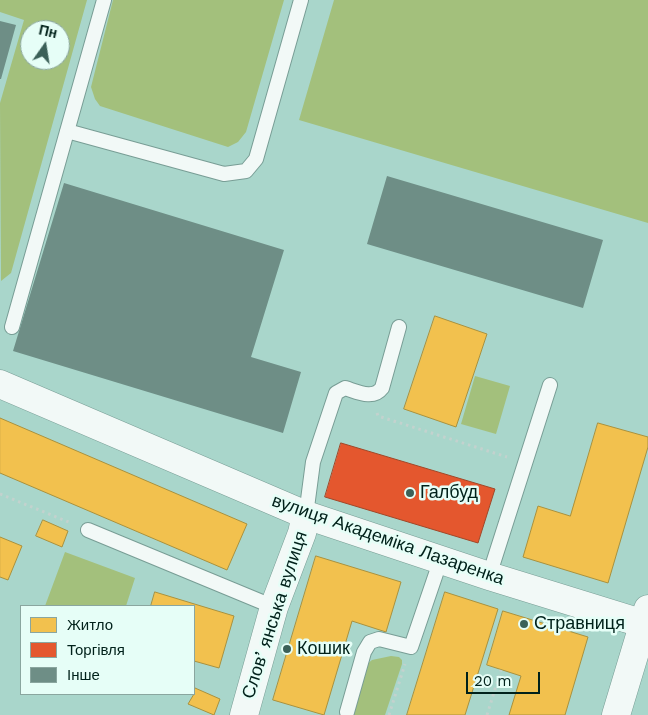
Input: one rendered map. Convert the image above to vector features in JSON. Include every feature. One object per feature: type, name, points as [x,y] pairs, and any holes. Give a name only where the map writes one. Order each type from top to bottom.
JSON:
[{"type":"street","name":"вулиця Академіка Лазаренка","points":[[0,384],[306,516],[489,576],[646,617]]},
{"type":"street","name":"Словʼянська вулиця","points":[[250,714],[274,607],[302,534],[306,516]]},
{"type":"street","points":[[616,715],[646,617]]},
{"type":"lane","points":[[12,327],[104,0]]},
{"type":"lane","points":[[67,131],[224,174],[246,170],[256,159],[301,0]]},
{"type":"lane","points":[[306,516],[313,462],[336,393],[345,388],[372,395],[378,393],[382,388],[399,327]]},
{"type":"lane","points":[[489,576],[550,385]]},
{"type":"lane","points":[[88,530],[274,607]]},
{"type":"lane","points":[[347,712],[364,652],[370,642],[379,639],[411,647],[441,559]]},
{"type":"path","points":[[372,395],[378,416],[525,462]]},
{"type":"path","points":[[0,494],[88,530]]},
{"type":"path","points":[[390,715],[411,647]]},
{"type":"path","points":[[487,715],[501,670]]},
{"type":"green space","points":[[0,0],[87,0],[70,61],[70,20],[24,20],[0,12]]},
{"type":"green space","points":[[113,0],[284,0],[246,132],[238,142],[228,147],[100,106],[95,99],[91,87]]},
{"type":"green space","points":[[334,0],[648,0],[648,223],[299,120]]},
{"type":"green space","points":[[20,34],[20,70],[68,70],[11,273],[1,281],[0,103]]},
{"type":"green space","points":[[475,376],[510,386],[496,434],[461,424]]},
{"type":"green space","points":[[65,552],[135,578],[126,605],[45,605]]},
{"type":"green space","points":[[391,656],[399,657],[402,660],[402,664],[385,715],[354,715],[366,665],[372,660]]},
{"type":"building: Житло","points":[[435,316],[487,334],[456,427],[404,409]]},
{"type":"building: Житло","points":[[0,418],[247,524],[227,570],[0,473]]},
{"type":"building: Житло","points":[[598,423],[648,437],[648,447],[608,583],[523,557],[538,506],[570,516]]},
{"type":"building: Житло","points":[[43,520],[68,531],[62,547],[36,536]]},
{"type":"building: Житло","points":[[0,537],[22,546],[8,580],[0,577]]},
{"type":"building: Житло","points":[[316,556],[401,582],[386,632],[352,621],[324,715],[273,700]]},
{"type":"building: Житло","points":[[155,592],[234,616],[219,668],[195,661],[195,605],[151,605]]},
{"type":"building: Житло","points":[[445,592],[498,609],[465,715],[407,715]]},
{"type":"building: Житло","points":[[503,611],[588,637],[565,715],[509,715],[521,676],[487,665]]},
{"type":"building: Житло","points":[[195,688],[220,699],[214,715],[188,704],[195,695]]},
{"type":"building: Торгівля","name":"Галбуд","points":[[341,443],[495,489],[478,543],[325,497]]},
{"type":"building: Інше","points":[[0,21],[16,25],[1,79],[0,79]]},
{"type":"building: Інше","points":[[387,176],[603,240],[583,308],[367,244]]},
{"type":"building: Інше","points":[[64,183],[284,250],[251,357],[301,372],[283,433],[13,351]]},
{"type":"place","name":"Галбуд","points":[[410,493]]},
{"type":"place","name":"Стравниця","points":[[524,624]]},
{"type":"place","name":"Кошик","points":[[287,649]]}]
